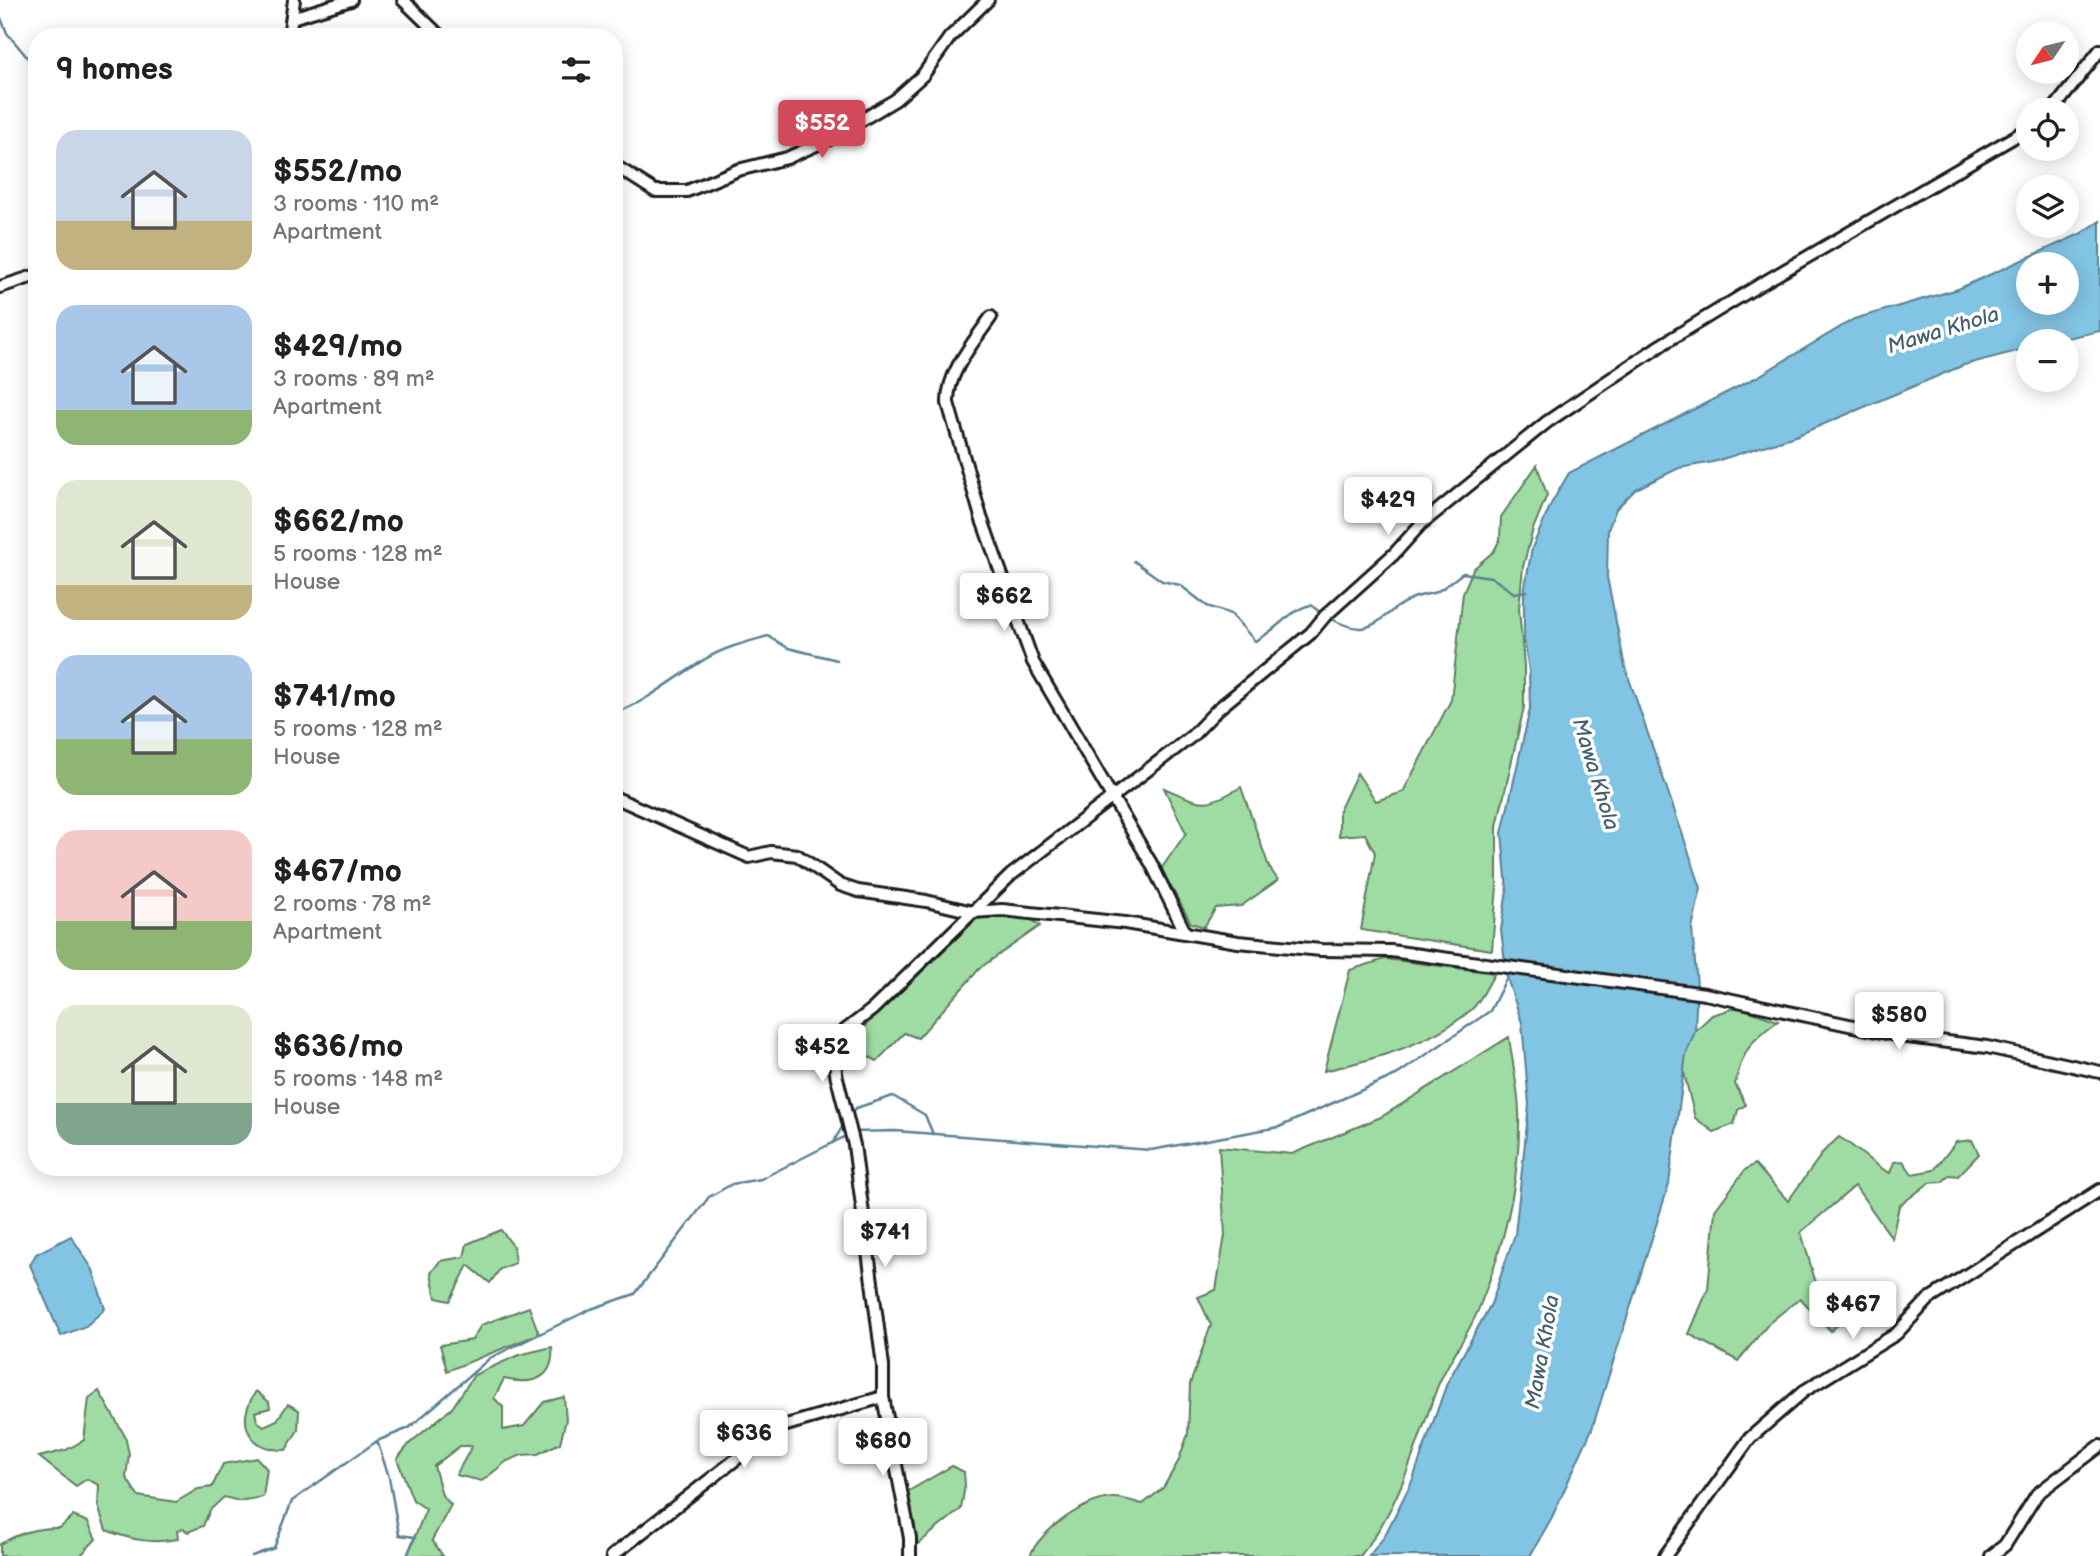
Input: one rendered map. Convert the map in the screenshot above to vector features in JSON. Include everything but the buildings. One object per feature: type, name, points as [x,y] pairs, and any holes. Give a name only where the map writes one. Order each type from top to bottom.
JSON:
[{"type":"street","points":[[290,28],[294,0]]},
{"type":"street","points":[[292,18],[351,0]]},
{"type":"street","points":[[403,0],[432,28]]},
{"type":"street","points":[[623,171],[654,191],[687,191],[738,170],[787,158],[832,138],[895,100],[923,75],[950,37],[988,0]]},
{"type":"street","points":[[2062,98],[2100,50]]},
{"type":"street","points":[[910,1556],[910,1538],[883,1397],[883,1366],[853,1145],[836,1074],[835,1046],[839,1035],[873,1009],[1011,875],[1192,736],[1218,709],[1311,633],[1325,615],[1385,563],[1421,524],[1547,422],[1661,345],[1761,284],[2016,136]]},
{"type":"street","points":[[0,286],[28,278]]},
{"type":"street","points":[[992,317],[956,371],[947,389],[948,403],[1018,626],[1032,662],[1152,865],[1185,932]]},
{"type":"street","points":[[623,801],[749,857],[771,852],[797,855],[840,885],[858,891],[926,901],[973,912],[1002,910],[1185,932],[1238,942],[1321,950],[1391,951],[1705,994],[1900,1037],[1987,1046],[2100,1072]]},
{"type":"street","points":[[1665,1556],[1750,1438],[1804,1391],[1896,1335],[1929,1299],[2100,1190]]},
{"type":"street","points":[[612,1556],[776,1428],[883,1397]]},
{"type":"street","points":[[1992,1556],[2005,1545],[2036,1494],[2100,1446]]},
{"type":"green space","points":[[1537,465],[1547,495],[1533,529],[1523,567],[1519,608],[1524,707],[1497,826],[1497,886],[1492,950],[1361,930],[1375,853],[1365,834],[1339,836],[1339,811],[1357,773],[1376,801],[1403,792],[1451,700],[1463,593],[1473,569],[1494,551],[1500,539],[1501,517]]},
{"type":"green space","points":[[1241,787],[1269,867],[1278,880],[1241,906],[1216,908],[1204,927],[1191,923],[1161,869],[1186,833],[1164,788],[1203,802],[1219,799]]},
{"type":"green space","points":[[982,914],[1028,917],[1040,926],[980,968],[918,1038],[904,1033],[877,1061],[854,1049],[863,1028]]},
{"type":"green space","points":[[1385,959],[1495,973],[1475,1006],[1438,1032],[1402,1049],[1324,1071],[1350,970]]},
{"type":"green space","points":[[1738,1007],[1778,1021],[1755,1040],[1741,1062],[1735,1084],[1746,1105],[1738,1110],[1734,1124],[1714,1132],[1695,1118],[1683,1069],[1686,1053],[1695,1031],[1712,1015]]},
{"type":"green space","points":[[1509,1037],[1518,1102],[1519,1136],[1514,1186],[1503,1236],[1479,1308],[1437,1388],[1396,1497],[1374,1538],[1360,1556],[1030,1556],[1043,1536],[1054,1526],[1092,1503],[1115,1498],[1143,1504],[1163,1488],[1178,1462],[1188,1434],[1190,1384],[1211,1325],[1198,1297],[1216,1290],[1225,1235],[1219,1147],[1292,1154],[1381,1117]]},
{"type":"green space","points":[[1839,1137],[1890,1173],[1894,1162],[1903,1161],[1912,1174],[1934,1170],[1956,1142],[1972,1140],[1979,1154],[1958,1176],[1950,1175],[1942,1182],[1929,1183],[1899,1206],[1892,1238],[1855,1186],[1801,1232],[1815,1280],[1844,1319],[1831,1331],[1800,1298],[1769,1323],[1738,1361],[1689,1334],[1708,1289],[1715,1210],[1745,1170],[1755,1164],[1788,1201],[1824,1151]]},
{"type":"green space","points":[[501,1230],[513,1246],[515,1263],[500,1269],[490,1283],[468,1265],[450,1301],[436,1298],[431,1273],[440,1261],[464,1257],[467,1244]]},
{"type":"green space","points":[[529,1307],[539,1334],[447,1371],[440,1345],[472,1340],[481,1325]]},
{"type":"green space","points":[[552,1347],[552,1358],[545,1374],[523,1381],[504,1379],[494,1398],[503,1407],[503,1430],[524,1426],[544,1402],[564,1397],[566,1420],[560,1443],[538,1454],[522,1455],[507,1461],[482,1481],[456,1475],[472,1446],[460,1446],[434,1466],[442,1495],[451,1505],[432,1540],[443,1556],[407,1556],[426,1509],[413,1500],[397,1459],[410,1443],[452,1408],[474,1375],[519,1355]]},
{"type":"green space","points":[[99,1391],[125,1436],[129,1454],[126,1477],[138,1496],[176,1502],[198,1489],[212,1487],[223,1464],[257,1458],[267,1469],[263,1497],[239,1501],[224,1497],[210,1510],[203,1526],[188,1532],[183,1529],[177,1531],[178,1539],[142,1540],[106,1530],[98,1506],[99,1485],[87,1479],[76,1486],[39,1457],[66,1450],[84,1440],[89,1398]]},
{"type":"green space","points":[[256,1391],[269,1402],[270,1408],[255,1412],[257,1421],[264,1426],[277,1420],[288,1404],[299,1410],[298,1430],[286,1450],[262,1445],[249,1433],[246,1414]]},
{"type":"green space","points":[[952,1466],[964,1472],[961,1509],[918,1544],[910,1538],[902,1495]]},
{"type":"green space","points":[[73,1516],[88,1522],[96,1539],[80,1556],[0,1556],[0,1544],[7,1540],[37,1530],[60,1528]]},
{"type":"water","name":"Mawa Khola","points":[[2100,221],[2100,331],[2079,335],[2079,329],[2016,329],[2016,351],[1964,365],[1798,435],[1713,462],[1679,468],[1636,489],[1616,509],[1608,530],[1607,577],[1625,667],[1701,888],[1692,928],[1697,985],[1695,1031],[1686,1054],[1669,1184],[1592,1429],[1552,1517],[1530,1556],[1369,1556],[1384,1537],[1413,1479],[1447,1383],[1491,1304],[1515,1234],[1529,1105],[1522,1023],[1507,978],[1501,930],[1507,890],[1502,833],[1530,709],[1529,670],[1524,640],[1524,592],[1532,548],[1551,504],[1569,473],[1757,377],[1854,319],[1958,289],[2016,263],[2016,315],[2079,315],[2079,252],[2040,252],[2071,238],[2079,238],[2079,234]]},
{"type":"water","points":[[71,1236],[93,1270],[105,1309],[86,1326],[61,1336],[30,1265],[36,1254]]},
{"type":"waterway","points":[[0,16],[7,33],[28,58]]},
{"type":"waterway","points":[[1134,561],[1162,581],[1180,585],[1207,606],[1231,614],[1255,641],[1303,607],[1311,605],[1322,614]]},
{"type":"waterway","points":[[1328,617],[1355,628],[1365,628],[1409,600],[1439,590],[1463,573],[1491,577],[1514,593],[1527,591]]},
{"type":"waterway","points":[[623,710],[714,654],[768,636],[788,648],[837,660]]},
{"type":"waterway","points":[[853,1132],[895,1131],[1151,1150],[1279,1127],[1398,1074],[1490,1011],[1508,975]]},
{"type":"waterway","points":[[851,1114],[856,1108],[893,1096],[925,1115],[933,1134]]},
{"type":"waterway","points":[[833,1143],[845,1122]]},
{"type":"waterway","points":[[252,1556],[274,1548],[292,1501],[377,1441],[409,1428],[490,1358],[591,1309],[635,1294],[709,1197],[732,1184],[761,1179],[848,1135]]},
{"type":"waterway","points":[[377,1441],[389,1477],[399,1535],[415,1537],[407,1556]]}]
